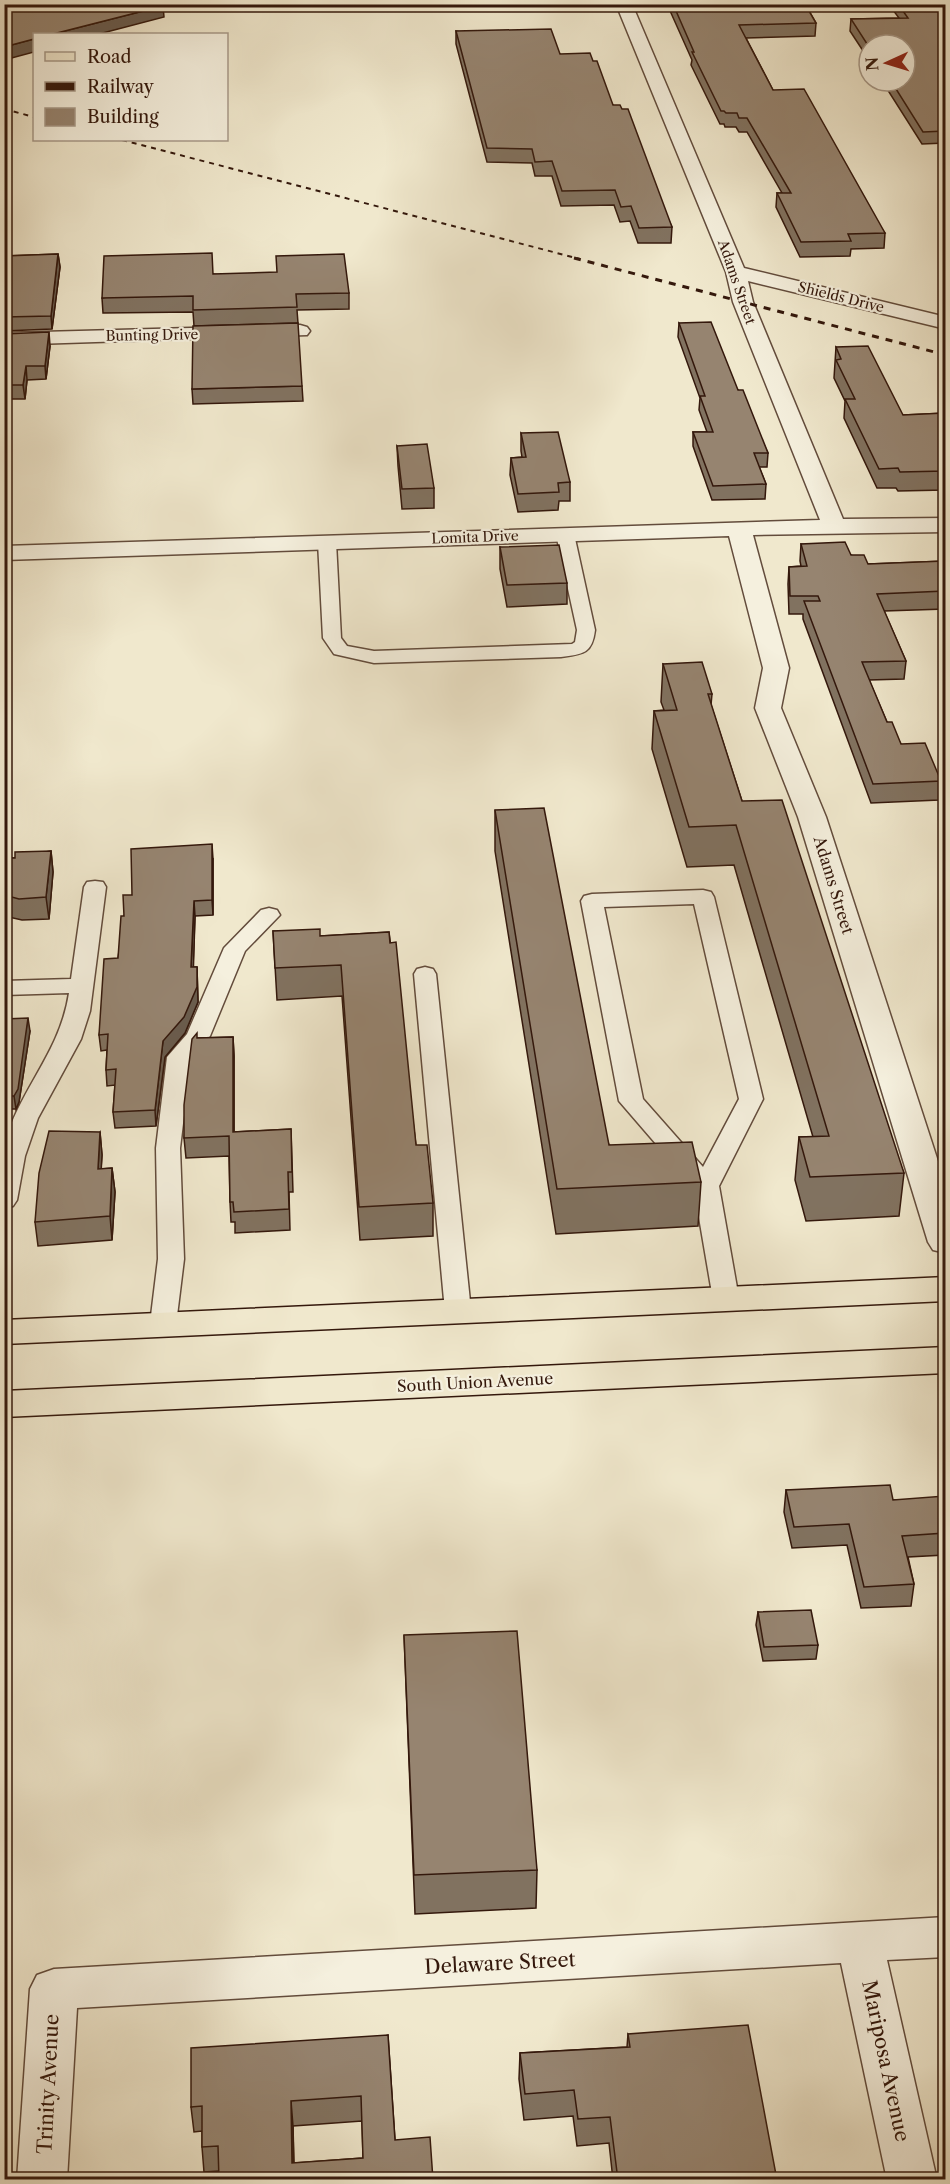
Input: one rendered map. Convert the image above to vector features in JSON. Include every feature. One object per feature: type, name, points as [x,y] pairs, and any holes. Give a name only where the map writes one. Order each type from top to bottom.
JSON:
[{"type":"main road","points":[[4,1332],[945,1289]]},
{"type":"main road","name":"South Union Avenue","points":[[4,1404],[945,1360]]},
{"type":"street","name":"Adams Street","points":[[624,4],[736,272],[743,302],[835,528]]},
{"type":"street","name":"Shields Drive","points":[[736,272],[945,323]]},
{"type":"street","name":"Bunting Drive","points":[[4,339],[300,331]]},
{"type":"street","name":"Lomita Drive","points":[[4,553],[739,528],[945,525]]},
{"type":"street","name":"Adams Street","points":[[739,528],[776,668],[768,708],[812,817],[945,1242]]},
{"type":"street","name":"Delaware Street","points":[[54,1989],[945,1937]]},
{"type":"street","name":"Mariposa Avenue","points":[[861,1942],[912,2180]]},
{"type":"street","name":"Trinity Avenue","points":[[42,2180],[54,1989]]},
{"type":"lane","points":[[327,542],[332,638],[337,647],[374,657],[494,654],[561,651],[577,649],[584,644],[584,621],[565,534]]},
{"type":"lane","points":[[4,1200],[13,1156],[26,1118],[69,1039],[78,1011],[95,887]]},
{"type":"lane","points":[[706,1186],[751,1099],[703,897],[592,901],[631,1101],[706,1186],[726,1299]]},
{"type":"lane","points":[[163,1324],[171,1258],[168,1148],[179,1057],[198,1036],[235,948],[269,915]]},
{"type":"lane","points":[[424,974],[458,1311]]},
{"type":"lane","points":[[4,988],[82,986]]},
{"type":"building","points":[[160,4],[163,6],[57,33],[33,33],[33,39],[4,47],[4,5]]},
{"type":"building","points":[[673,4],[805,4],[816,23],[739,25],[773,90],[804,89],[885,233],[848,234],[851,241],[801,242],[777,193],[791,193],[747,118],[739,118],[737,113],[721,111],[692,52],[694,52]]},
{"type":"building","points":[[898,4],[945,4],[945,131],[923,132],[899,93],[917,93],[917,33],[860,33],[851,19],[908,18]]},
{"type":"building","points":[[551,29],[560,54],[590,53],[593,61],[597,61],[613,105],[620,105],[622,109],[628,109],[672,227],[639,228],[631,206],[621,207],[615,190],[562,191],[552,161],[535,162],[532,149],[487,148],[456,31]]},
{"type":"building","points":[[212,253],[213,274],[277,272],[276,256],[344,254],[349,293],[296,294],[297,307],[193,310],[193,296],[102,298],[104,256]]},
{"type":"building","points":[[58,254],[51,316],[4,317],[4,256]]},
{"type":"building","points":[[711,322],[738,390],[743,390],[768,453],[754,453],[766,484],[713,486],[693,432],[713,432],[700,396],[705,396],[679,323]]},
{"type":"building","points":[[298,323],[302,386],[192,389],[193,326]]},
{"type":"building","points":[[49,332],[45,366],[26,366],[23,385],[4,385],[4,334]]},
{"type":"building","points":[[868,346],[903,415],[945,413],[945,471],[900,472],[898,468],[879,469],[845,399],[855,399],[836,360],[841,359],[836,347]]},
{"type":"building","points":[[558,432],[570,482],[558,483],[559,492],[518,494],[511,458],[526,457],[521,433]]},
{"type":"building","points":[[427,444],[434,488],[402,489],[397,446]]},
{"type":"building","points":[[845,542],[851,555],[864,555],[868,564],[945,561],[945,591],[877,594],[906,661],[862,662],[887,722],[892,722],[901,744],[925,743],[941,781],[873,784],[804,601],[820,601],[818,596],[790,596],[789,567],[807,566],[801,544]]},
{"type":"building","points":[[559,545],[567,583],[507,585],[500,547]]},
{"type":"building","points":[[702,662],[712,694],[708,694],[742,801],[782,800],[904,1173],[810,1177],[799,1137],[829,1136],[736,825],[689,827],[654,711],[677,710],[663,664]]},
{"type":"building","points":[[544,808],[609,1145],[692,1142],[701,1182],[557,1189],[495,810]]},
{"type":"building","points":[[212,844],[212,900],[194,901],[191,967],[197,967],[197,987],[184,1017],[163,1041],[155,1110],[113,1112],[116,1069],[106,1070],[108,1034],[99,1035],[104,959],[118,958],[121,916],[124,916],[123,895],[132,895],[131,849]]},
{"type":"building","points":[[51,851],[46,897],[19,899],[4,895],[4,858],[15,858],[15,852]]},
{"type":"building","points":[[320,929],[320,936],[389,932],[390,943],[396,942],[416,1145],[427,1145],[433,1203],[359,1207],[341,965],[275,968],[273,931]]},
{"type":"building","points":[[28,1018],[18,1089],[14,1096],[4,1096],[4,1019]]},
{"type":"building","points":[[197,1033],[197,1038],[233,1037],[233,1132],[291,1129],[292,1172],[288,1172],[289,1209],[234,1212],[233,1202],[230,1202],[229,1136],[184,1138],[184,1105],[192,1039]]},
{"type":"building","points":[[49,1131],[100,1132],[98,1169],[112,1168],[110,1216],[35,1222],[39,1173]]},
{"type":"building","points":[[890,1485],[893,1500],[945,1496],[945,1533],[902,1536],[914,1584],[864,1587],[849,1524],[794,1527],[786,1490]]},
{"type":"building","points":[[811,1610],[818,1645],[764,1647],[758,1612]]},
{"type":"building","points":[[517,1631],[537,1870],[414,1875],[404,1635]]},
{"type":"building","points":[[748,2025],[777,2180],[618,2180],[610,2117],[578,2119],[574,2090],[525,2094],[520,2053],[630,2047],[628,2034]]},
{"type":"building","points":[[388,2035],[395,2140],[430,2137],[433,2180],[219,2180],[218,2146],[202,2147],[202,2106],[191,2107],[191,2048]],"holes":[[[361,2096],[363,2158],[292,2163],[291,2101]]]},
{"type":"railway","points":[[4,109],[33,117]]},
{"type":"railway","points":[[126,141],[580,259]]},
{"type":"railway","points":[[574,258],[946,355]]}]
